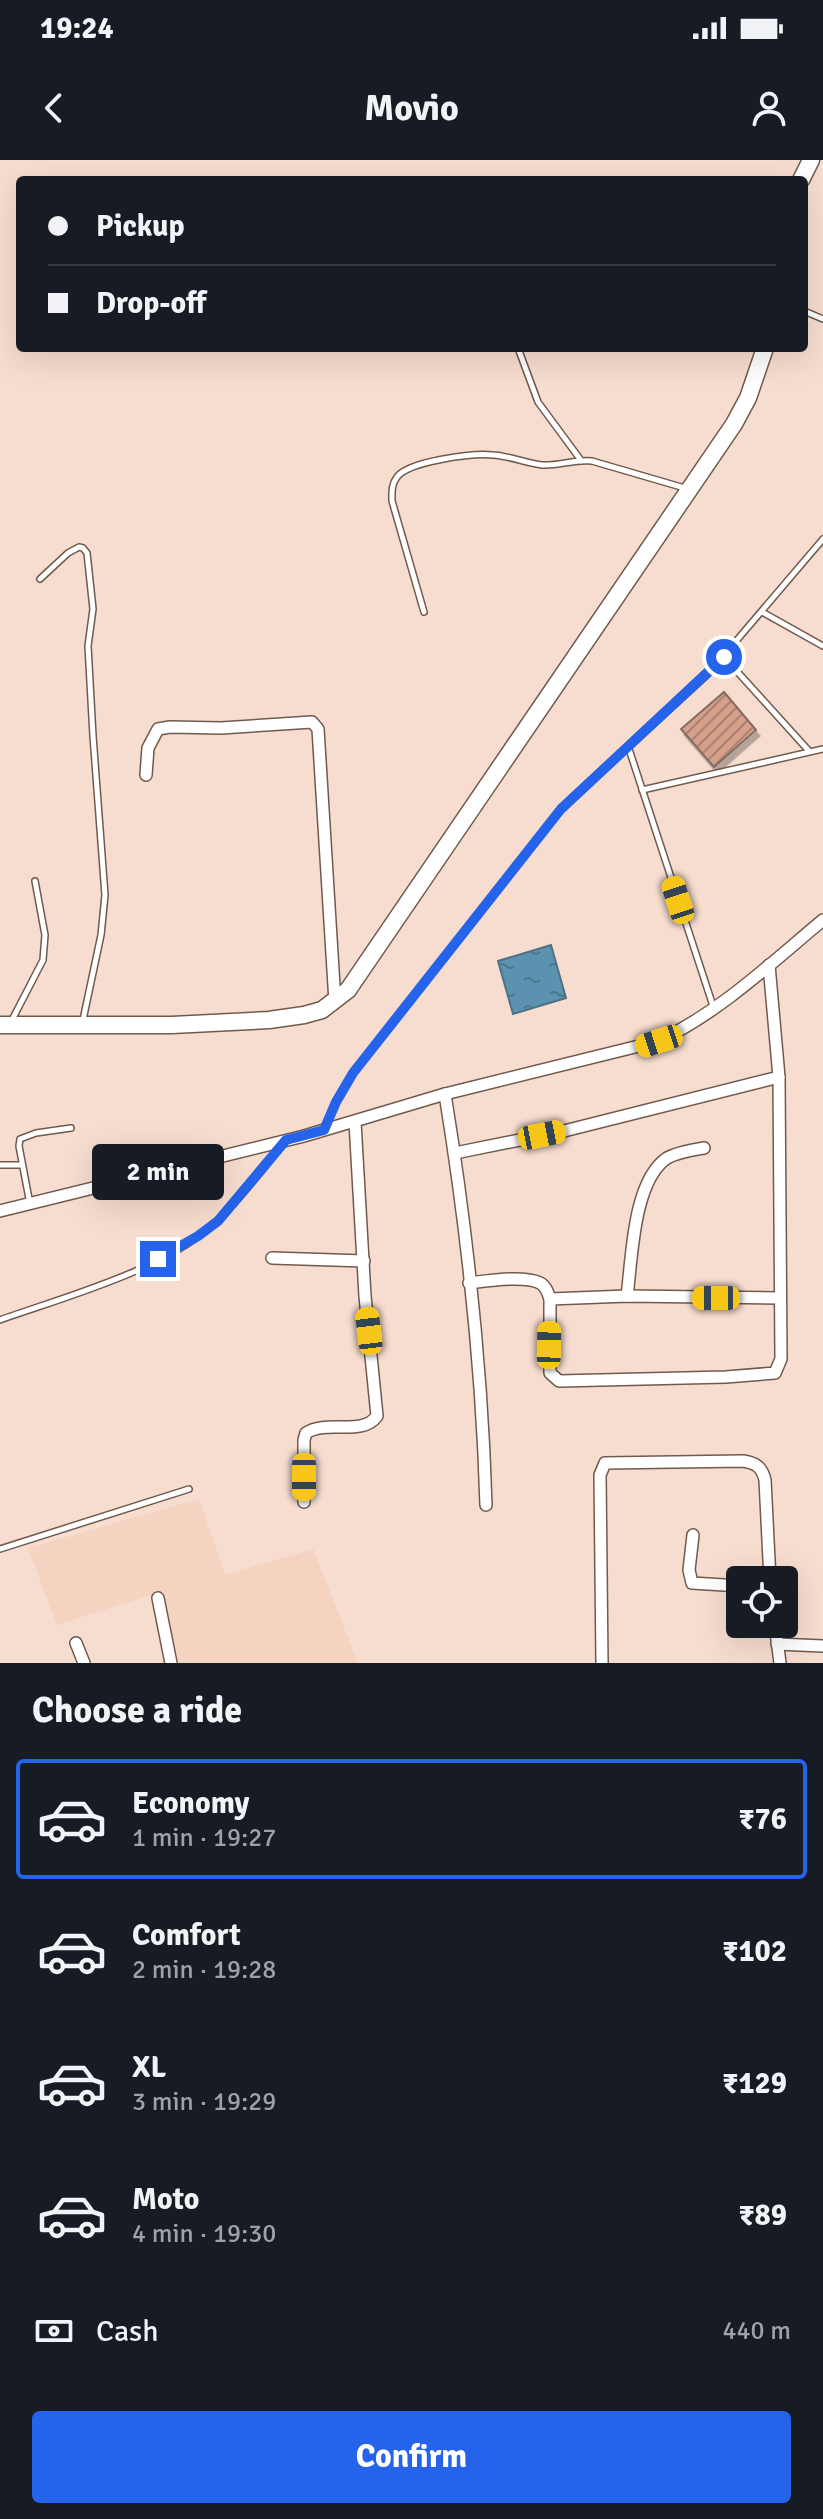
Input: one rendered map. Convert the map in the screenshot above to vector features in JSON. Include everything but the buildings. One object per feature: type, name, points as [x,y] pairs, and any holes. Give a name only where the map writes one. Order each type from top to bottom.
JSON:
[{"type":"street","points":[[5,1025],[172,1025],[269,1020],[304,1015],[335,1002],[361,974],[689,490],[741,411],[764,352]]},
{"type":"street","points":[[146,775],[148,748],[158,729],[312,722],[318,729],[335,1002]]},
{"type":"street","points":[[0,1211],[355,1122],[445,1094],[637,1048],[687,1027],[714,1010],[823,920]]},
{"type":"street","points":[[469,1283],[529,1280],[540,1283],[546,1289],[550,1299],[550,1373],[559,1381],[775,1373],[781,1359],[782,1245],[779,1077],[769,965]]},
{"type":"street","points":[[455,1153],[564,1131],[779,1077]]},
{"type":"street","points":[[445,1094],[455,1153],[481,1393],[486,1505]]},
{"type":"street","points":[[304,1502],[306,1433],[320,1427],[365,1426],[377,1416],[355,1122]]},
{"type":"street","points":[[627,1296],[637,1210],[646,1189],[665,1160],[704,1148]]},
{"type":"street","points":[[272,1258],[364,1261]]},
{"type":"street","points":[[550,1299],[627,1296],[780,1298]]},
{"type":"street","points":[[602,1663],[600,1475],[605,1463],[727,1461],[757,1465],[763,1471],[765,1480],[769,1566]]},
{"type":"street","points":[[693,1535],[689,1570],[692,1583],[726,1585]]},
{"type":"street","points":[[158,1598],[171,1663]]},
{"type":"street","points":[[776,1638],[780,1663]]},
{"type":"street","points":[[76,1643],[84,1663]]},
{"type":"street","points":[[777,1644],[823,1646]]},
{"type":"lane","points":[[519,352],[538,402],[580,460]]},
{"type":"lane","points":[[424,612],[392,501],[392,486],[398,475],[411,468],[475,454],[503,456],[540,465],[580,460],[689,490]]},
{"type":"lane","points":[[324,1130],[353,1073],[561,809],[724,657],[823,539]]},
{"type":"lane","points":[[40,579],[74,549],[83,548],[87,553],[93,609],[88,646],[92,722],[105,895],[101,935],[82,1025]]},
{"type":"lane","points":[[762,612],[823,646]]},
{"type":"lane","points":[[724,657],[809,752]]},
{"type":"lane","points":[[628,746],[714,1010]]},
{"type":"lane","points":[[642,790],[823,749]]},
{"type":"lane","points":[[5,1025],[43,960],[45,935],[35,881]]},
{"type":"lane","points":[[30,1204],[20,1139],[27,1135],[71,1128]]},
{"type":"lane","points":[[0,1320],[142,1268],[198,1236],[234,1203],[286,1140]]},
{"type":"lane","points":[[0,1165],[22,1165]]},
{"type":"lane","points":[[0,1549],[189,1489]]},
{"type":"shaded area","points":[[199,1499],[225,1575],[313,1549],[358,1663],[178,1663],[163,1591],[57,1625],[28,1548]]},
{"type":"water","points":[[551,945],[566,998],[513,1014],[498,961]]},
{"type":"route","points":[[158,1259],[218,1221],[286,1140],[324,1130],[353,1073],[561,809],[724,657]]}]
